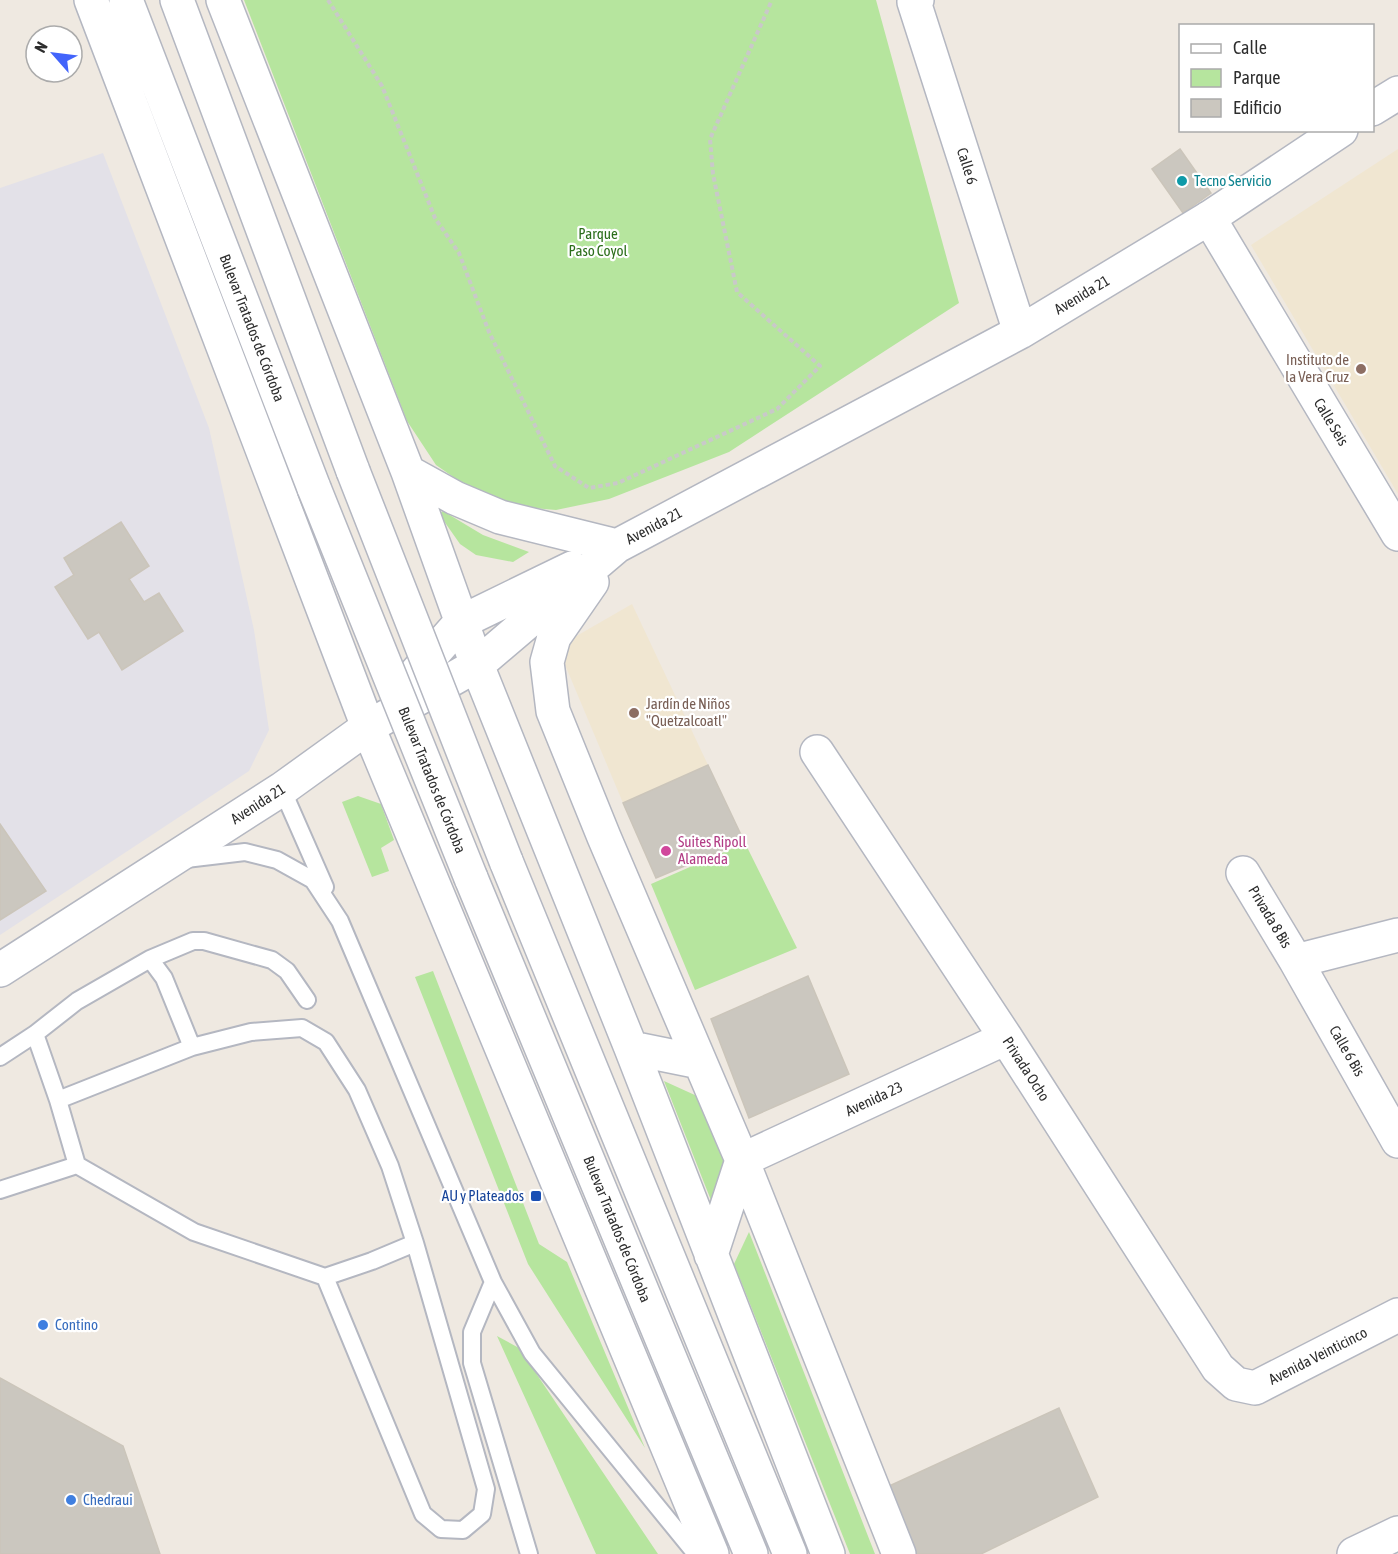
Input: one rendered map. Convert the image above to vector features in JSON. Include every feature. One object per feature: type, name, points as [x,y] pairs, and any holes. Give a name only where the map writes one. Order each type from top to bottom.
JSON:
[{"type":"street","points":[[91,0],[368,727],[712,1554]]},
{"type":"street","name":"Bulevar Tratados de Córdoba","points":[[126,0],[314,488],[471,878],[751,1554]]},
{"type":"street","points":[[177,0],[353,471],[506,861],[790,1554]]},
{"type":"street","points":[[223,0],[408,472],[477,665],[631,1048],[828,1554]]},
{"type":"street","name":"Calle 6","points":[[915,1],[1020,332]]},
{"type":"street","points":[[1374,109],[1398,93]]},
{"type":"street","name":"Avenida 21","points":[[0,970],[282,789],[368,727],[477,665],[617,546],[1020,332],[1209,218],[1338,132]]},
{"type":"street","name":"Calle Seis","points":[[1209,218],[1398,534]]},
{"type":"street","points":[[408,472],[454,498],[500,517],[617,546]]},
{"type":"street","points":[[368,727],[461,622],[617,546]]},
{"type":"street","points":[[617,546],[554,637],[548,662],[553,711],[604,837],[742,1160],[899,1554]]},
{"type":"street","name":"Privada Ocho","points":[[817,752],[1006,1038],[1218,1368],[1236,1384]]},
{"type":"street","name":"Privada 8 Bis","points":[[1243,873],[1296,961]]},
{"type":"street","points":[[1296,961],[1398,935]]},
{"type":"street","name":"Calle 6 Bis","points":[[1296,961],[1398,1141]]},
{"type":"street","name":"Avenida 23","points":[[742,1160],[1006,1038]]},
{"type":"street","points":[[631,1048],[700,1062]]},
{"type":"street","points":[[711,1255],[742,1160]]},
{"type":"street","name":"Avenida Veinticinco","points":[[1236,1384],[1255,1388],[1398,1315]]},
{"type":"street","points":[[1354,1554],[1398,1533]]},
{"type":"lane","points":[[282,789],[493,1282],[532,1353],[696,1554]]},
{"type":"lane","points":[[171,861],[245,852],[277,860],[313,880],[340,921]]},
{"type":"lane","points":[[0,1057],[35,1034],[77,1001],[150,959],[193,941],[204,941],[272,960],[287,971],[307,1000]]},
{"type":"lane","points":[[150,959],[164,978],[192,1047]]},
{"type":"lane","points":[[58,1100],[192,1047],[251,1032],[302,1028],[326,1042],[357,1090],[390,1166],[415,1243],[486,1489],[482,1514],[463,1530],[441,1529],[423,1514],[325,1277]]},
{"type":"lane","points":[[35,1034],[58,1100],[76,1165],[194,1232],[325,1277],[415,1243]]},
{"type":"lane","points":[[0,1190],[76,1165]]},
{"type":"lane","points":[[493,1282],[472,1332],[472,1364],[529,1554]]},
{"type":"path","points":[[328,0],[382,86],[435,218],[459,253],[489,332],[555,466],[589,488],[618,483],[777,409],[820,366],[738,292],[713,174],[710,139],[772,0]]},
{"type":"shaded area","name":"Instituto de la Vera Cruz","points":[[1398,149],[1398,494],[1251,245]]},
{"type":"shaded area","points":[[103,153],[209,428],[254,630],[269,730],[249,771],[0,935],[0,188]]},
{"type":"shaded area","name":"Jardín de Niños \"Quetzalcoatl\"","points":[[632,604],[708,765],[623,803],[563,660],[573,638]]},
{"type":"green space","name":"Parque Paso Coyol","points":[[244,0],[876,0],[959,303],[729,452],[609,499],[556,510],[510,506],[475,492],[436,465],[407,421]]},
{"type":"green space","points":[[443,511],[483,535],[529,552],[513,562],[476,555],[460,544],[439,514]]},
{"type":"green space","points":[[358,796],[381,804],[394,840],[381,848],[389,871],[372,877],[342,802]]},
{"type":"green space","points":[[745,843],[797,948],[695,990],[651,884]]},
{"type":"green space","points":[[433,971],[539,1244],[567,1262],[645,1448],[528,1264],[415,977]]},
{"type":"green space","points":[[664,1081],[697,1096],[728,1168],[714,1208]]},
{"type":"green space","points":[[749,1232],[875,1554],[850,1554],[734,1264]]},
{"type":"green space","points":[[497,1336],[519,1348],[658,1554],[596,1554]]},
{"type":"building","name":"Tecno Servicio","points":[[1180,149],[1211,193],[1183,213],[1152,169]]},
{"type":"building","points":[[121,522],[149,566],[129,579],[144,602],[159,593],[183,631],[122,670],[99,632],[88,639],[55,587],[74,575],[64,558]]},
{"type":"building","points":[[708,765],[744,841],[656,878],[623,803]]},
{"type":"building","points":[[0,824],[46,891],[0,920]]},
{"type":"building","points":[[808,976],[849,1074],[749,1118],[711,1019]]},
{"type":"building","name":"Chedraui","points":[[0,1378],[123,1446],[160,1554],[0,1554]]},
{"type":"building","points":[[1059,1408],[1098,1497],[981,1554],[912,1554],[885,1488]]},
{"type":"place","name":"Tecno Servicio","points":[[1182,181]]},
{"type":"place","name":"Instituto de la Vera Cruz","points":[[1361,369]]},
{"type":"place","name":"Jardín de Niños \"Quetzalcoatl\"","points":[[634,713]]},
{"type":"place","name":"Suites Ripoll Alameda","points":[[666,851]]},
{"type":"place","name":"AU y Plateados","points":[[536,1196]]},
{"type":"place","name":"Contino","points":[[43,1325]]},
{"type":"place","name":"Chedraui","points":[[71,1500]]}]
